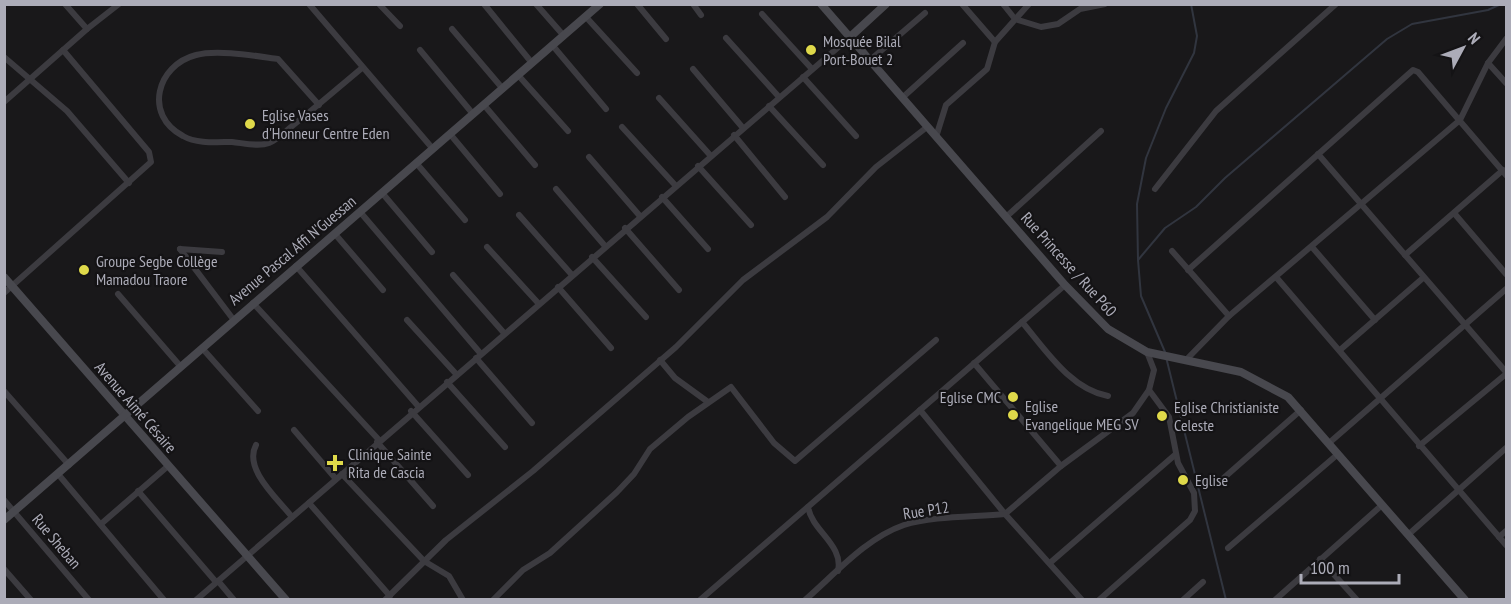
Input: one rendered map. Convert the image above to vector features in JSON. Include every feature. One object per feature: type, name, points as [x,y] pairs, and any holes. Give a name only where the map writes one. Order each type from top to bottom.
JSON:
[{"type":"street","points":[[65,4],[87,29]]},
{"type":"street","points":[[309,4],[433,149]]},
{"type":"street","points":[[380,4],[400,26]]},
{"type":"street","points":[[484,4],[532,63]]},
{"type":"street","points":[[536,4],[564,36]]},
{"type":"street","name":"Avenue Pascal Affi N'Guessan","points":[[4,520],[233,319],[361,213],[553,46],[588,11],[600,4]]},
{"type":"street","points":[[637,4],[666,39]]},
{"type":"street","points":[[693,4],[701,15]]},
{"type":"street","name":"Rue Princesse / Rue P60","points":[[821,4],[1065,285],[1108,329],[1147,352],[1250,376],[1280,392],[1301,410],[1465,600]]},
{"type":"street","points":[[196,600],[411,411],[457,375],[886,4]]},
{"type":"street","points":[[962,4],[995,42]]},
{"type":"street","points":[[1003,4],[1015,19],[1050,27],[1065,21],[1080,9],[1105,4]]},
{"type":"street","points":[[936,137],[946,105],[987,69],[995,42],[1029,4]]},
{"type":"street","points":[[1155,189],[1216,111],[1336,4]]},
{"type":"street","points":[[4,102],[114,6]]},
{"type":"street","points":[[588,11],[637,73]]},
{"type":"street","points":[[869,61],[925,13]]},
{"type":"street","points":[[762,14],[812,69]]},
{"type":"street","points":[[452,29],[503,89]]},
{"type":"street","points":[[726,38],[779,97]]},
{"type":"street","points":[[1186,360],[1229,316],[1460,120],[1488,63],[1506,39]]},
{"type":"street","points":[[902,98],[963,43]]},
{"type":"street","points":[[553,46],[606,109]]},
{"type":"street","points":[[4,293],[151,162],[149,152],[63,50]]},
{"type":"street","points":[[420,50],[473,114]]},
{"type":"street","points":[[319,105],[278,59],[209,52],[186,58],[173,66],[162,80],[158,92],[161,113],[171,128],[184,137],[200,141],[269,143],[319,105],[362,68]]},
{"type":"street","points":[[4,57],[29,81],[68,111],[129,183]]},
{"type":"street","points":[[1488,63],[1506,83]]},
{"type":"street","points":[[693,69],[743,128]]},
{"type":"street","points":[[1188,270],[1413,70],[1418,72],[1505,172],[1405,255]]},
{"type":"street","points":[[518,75],[568,131]]},
{"type":"street","points":[[803,77],[856,136]]},
{"type":"street","points":[[659,98],[710,155]]},
{"type":"street","points":[[484,105],[535,165]]},
{"type":"street","points":[[769,106],[823,165]]},
{"type":"street","points":[[622,127],[675,185]]},
{"type":"street","points":[[309,503],[388,598],[424,561],[660,360],[743,280],[806,235],[827,217],[876,166],[927,127]]},
{"type":"street","points":[[1006,217],[1101,131]]},
{"type":"street","points":[[450,134],[500,194]]},
{"type":"street","points":[[734,135],[785,197]]},
{"type":"street","points":[[1318,154],[1506,373],[1419,446]]},
{"type":"street","points":[[589,157],[639,216]]},
{"type":"street","points":[[417,164],[465,220]]},
{"type":"street","points":[[698,166],[751,225]]},
{"type":"street","points":[[556,189],[605,246]]},
{"type":"street","points":[[383,194],[432,252]]},
{"type":"street","points":[[662,196],[708,249]]},
{"type":"street","points":[[361,213],[532,423]]},
{"type":"street","points":[[1454,213],[1506,274]]},
{"type":"street","points":[[519,215],[572,274]]},
{"type":"street","points":[[625,228],[679,290]]},
{"type":"street","points":[[335,234],[383,290]]},
{"type":"street","points":[[487,247],[538,304]]},
{"type":"street","points":[[1312,247],[1375,320]]},
{"type":"street","points":[[222,252],[180,249],[233,319]]},
{"type":"street","points":[[1172,251],[1229,316]]},
{"type":"street","points":[[592,257],[646,317]]},
{"type":"street","points":[[296,266],[418,406]]},
{"type":"street","points":[[453,275],[504,333]]},
{"type":"street","name":"Avenue Aimé Césaire","points":[[4,277],[286,600]]},
{"type":"street","points":[[1276,277],[1506,545]]},
{"type":"street","points":[[1340,350],[1424,278]]},
{"type":"street","points":[[700,600],[1065,285]]},
{"type":"street","points":[[558,287],[611,348]]},
{"type":"street","points":[[1329,443],[1506,289]]},
{"type":"street","points":[[118,294],[181,367]]},
{"type":"street","points":[[253,303],[378,441],[433,506]]},
{"type":"street","points":[[407,320],[457,375]]},
{"type":"street","points":[[1022,322],[1068,375],[1094,392],[1108,396]]},
{"type":"street","points":[[493,600],[523,570],[550,553],[617,492],[638,469],[650,449],[708,402],[731,387],[774,443],[795,461],[936,340]]},
{"type":"street","points":[[202,348],[258,411]]},
{"type":"street","points":[[1005,514],[1061,466],[1133,413],[1149,390],[1154,370],[1147,352]]},
{"type":"street","points":[[660,360],[675,378],[708,402]]},
{"type":"street","points":[[974,363],[1061,466]]},
{"type":"street","points":[[447,382],[505,447]]},
{"type":"street","points":[[1099,600],[1193,516],[1194,493],[1181,472],[1169,417],[1149,390]]},
{"type":"street","points":[[4,392],[69,465]]},
{"type":"street","points":[[920,410],[1005,514],[1051,562],[1082,600]]},
{"type":"street","points":[[1218,483],[1301,410]]},
{"type":"street","points":[[411,411],[468,475]]},
{"type":"street","points":[[294,430],[336,479]]},
{"type":"street","points":[[256,445],[252,456],[255,469],[292,517]]},
{"type":"street","points":[[1408,534],[1506,448]]},
{"type":"street","points":[[1051,562],[1176,454]]},
{"type":"street","points":[[1228,548],[1338,454]]},
{"type":"street","points":[[101,524],[168,466]]},
{"type":"street","points":[[58,474],[164,600]]},
{"type":"street","points":[[342,474],[424,561],[449,576],[463,600]]},
{"type":"street","points":[[138,491],[234,600]]},
{"type":"street","name":"Rue Sheban","points":[[4,500],[89,600]]},
{"type":"street","points":[[1275,600],[1382,504]]},
{"type":"street","points":[[808,507],[812,521],[838,554],[838,571]]},
{"type":"street","name":"Rue P12","points":[[805,600],[885,534],[906,524],[1005,514]]},
{"type":"street","points":[[1499,537],[1506,531]]},
{"type":"street","points":[[1320,559],[1357,600]]},
{"type":"street","points":[[4,569],[31,600]]},
{"type":"street","points":[[1184,600],[1203,582]]},
{"type":"waterway","points":[[1138,260],[1137,204],[1146,158],[1166,108],[1194,53],[1197,36],[1191,4]]},
{"type":"waterway","points":[[1165,352],[1141,296],[1138,260],[1165,228],[1196,207],[1225,178],[1387,39],[1412,24],[1488,10],[1501,4]]},
{"type":"waterway","points":[[1166,357],[1226,600]]},
{"type":"place","name":"Mosquée Bilal Port-Bouet 2","points":[[811,50]]},
{"type":"place","name":"Eglise Vases d'Honneur Centre Eden","points":[[250,124]]},
{"type":"place","name":"Groupe Segbe Collège Mamadou Traore","points":[[84,270]]},
{"type":"place","name":"Eglise CMC","points":[[1013,397]]},
{"type":"place","name":"Eglise Evangelique MEG SV","points":[[1013,415]]},
{"type":"place","name":"Eglise Christianiste Celeste","points":[[1162,416]]},
{"type":"place","name":"Clinique Sainte Rita de Cascia","points":[[335,463]]},
{"type":"place","name":"Eglise","points":[[1183,480]]}]
